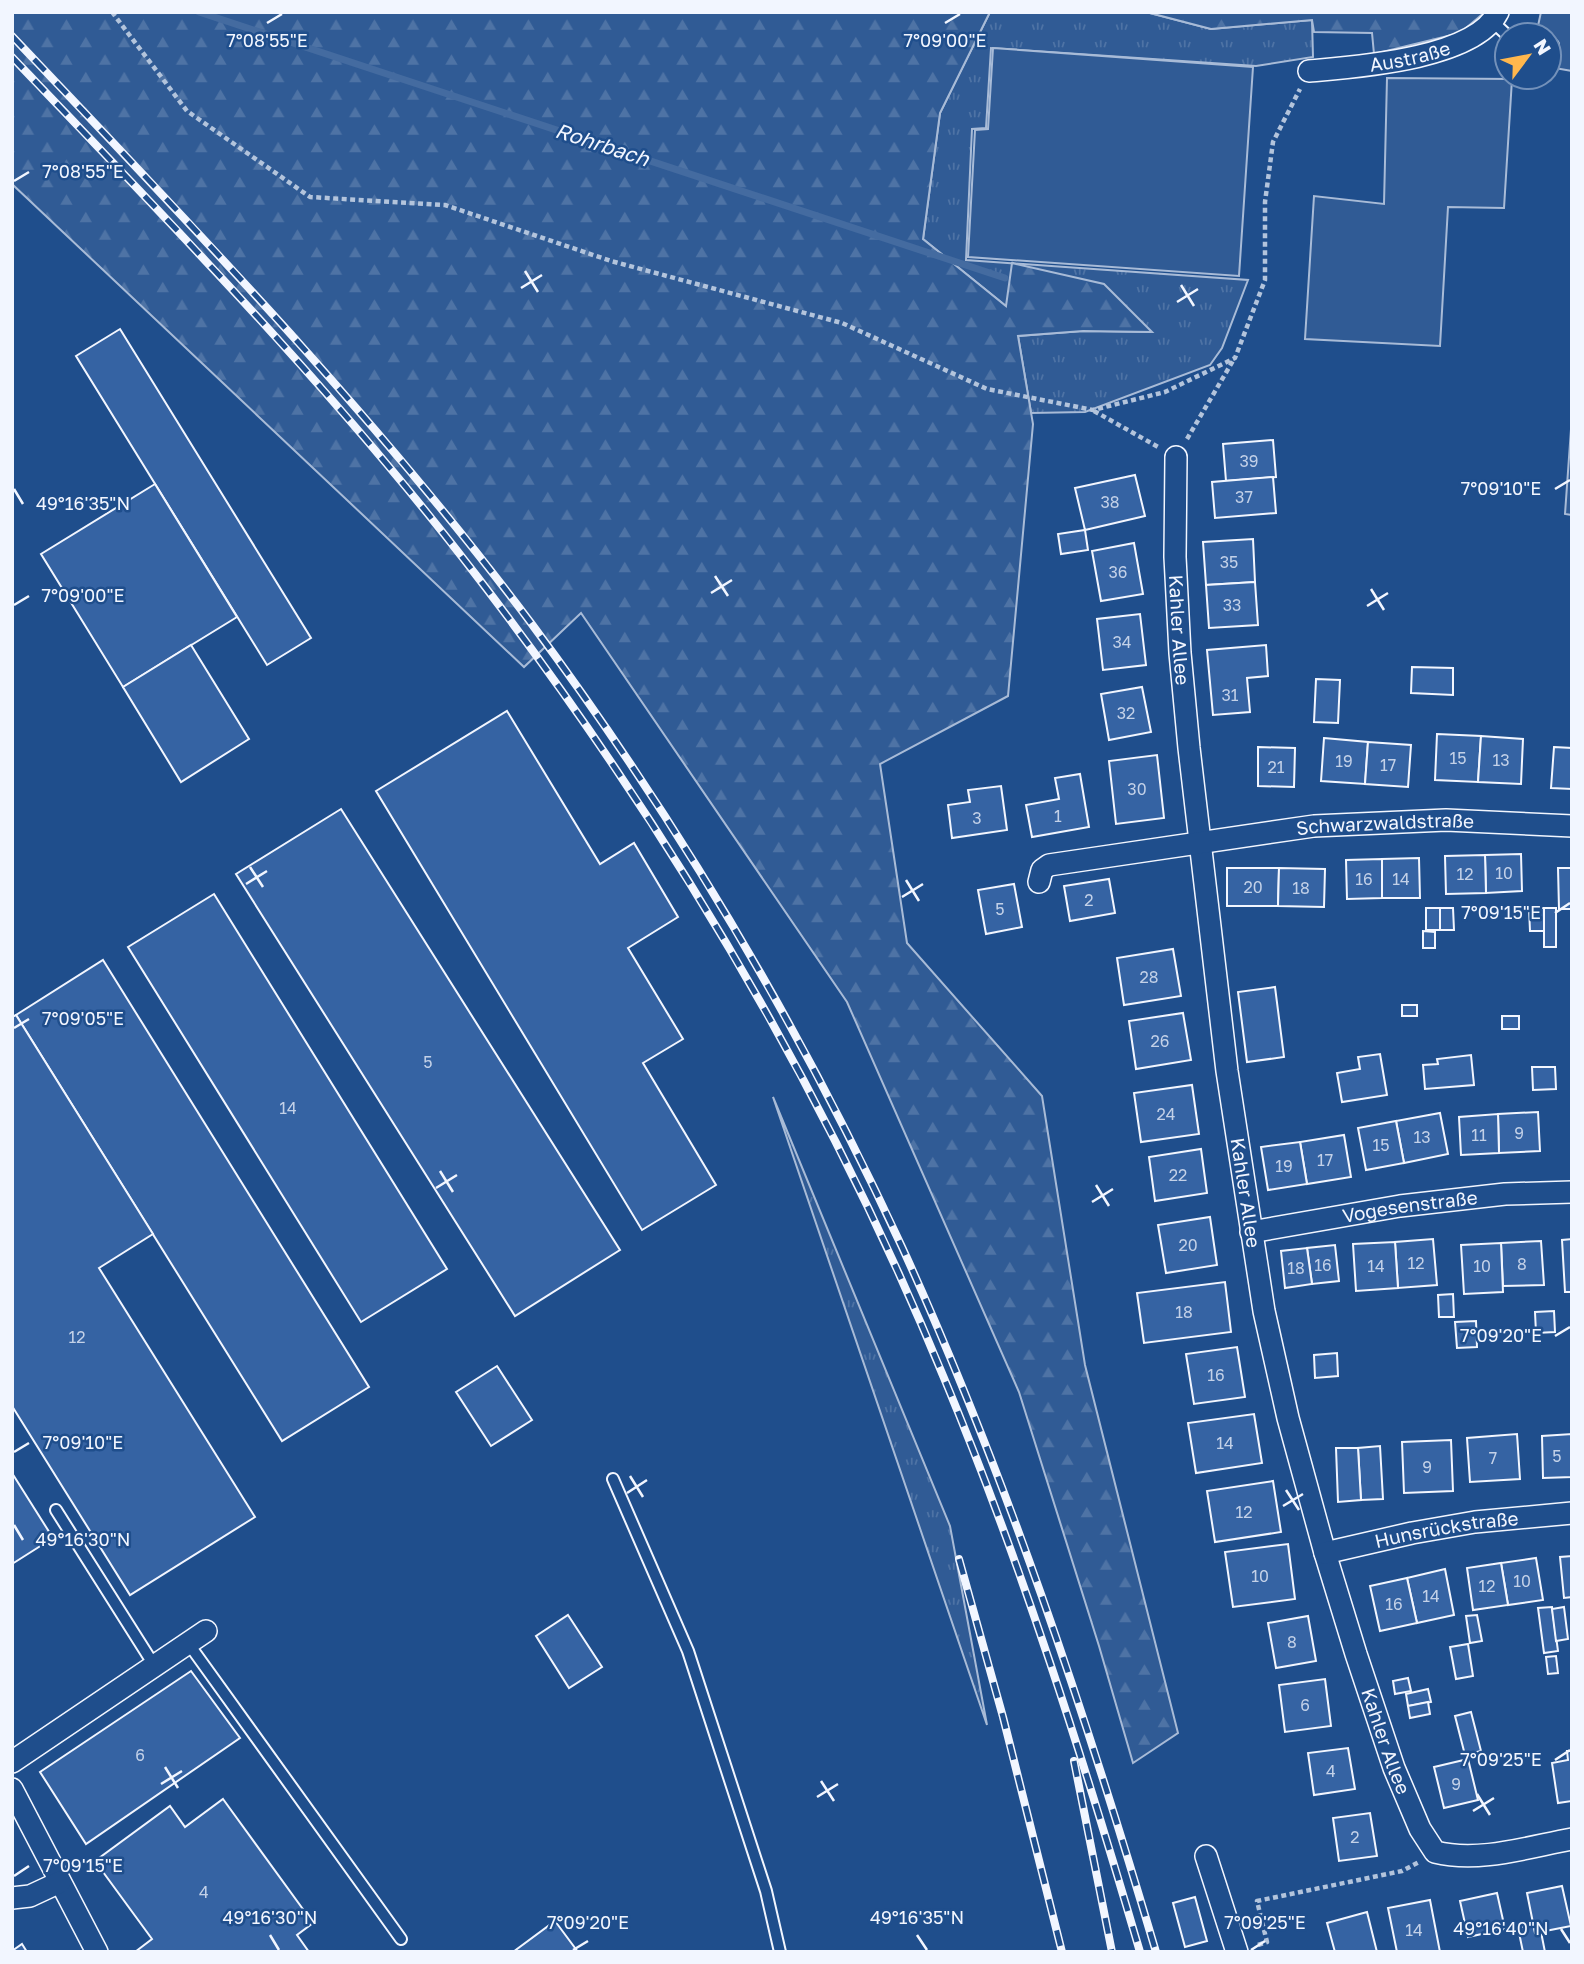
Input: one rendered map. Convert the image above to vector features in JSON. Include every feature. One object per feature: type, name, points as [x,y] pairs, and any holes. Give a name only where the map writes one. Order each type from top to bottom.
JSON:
[{"type":"street","name":"Austraße","points":[[1309,71],[1376,65],[1432,53],[1493,26]]},
{"type":"street","name":"Kahler Allee","points":[[1176,457],[1175,557],[1180,653],[1227,1071],[1265,1311],[1285,1405],[1325,1553],[1394,1768],[1420,1829],[1435,1852]]},
{"type":"street","name":"Schwarzwaldstraße","points":[[1039,882],[1042,870],[1049,866],[1314,826],[1446,820],[1572,826]]},
{"type":"street","name":"Vogesenstraße","points":[[1251,1232],[1401,1206],[1505,1195],[1572,1192]]},
{"type":"street","name":"Hunsrückstraße","points":[[1325,1553],[1475,1522],[1572,1513]]},
{"type":"street","points":[[12,1762],[206,1631]]},
{"type":"street","points":[[12,1789],[97,1952]]},
{"type":"street","points":[[1435,1852],[1452,1856],[1486,1854],[1572,1839]]},
{"type":"street","points":[[1206,1856],[1237,1952]]},
{"type":"street","points":[[12,1898],[30,1896],[60,1882]]},
{"type":"lane","points":[[613,1479],[688,1651],[766,1891],[780,1952]]},
{"type":"lane","points":[[56,1510],[154,1665]]},
{"type":"lane","points":[[188,1643],[401,1939]]},
{"type":"path","points":[[112,12],[187,111],[310,197],[445,205],[611,261],[842,323],[987,389],[1093,411],[1176,457],[1235,358],[1265,281],[1265,202],[1273,142],[1309,71]]},
{"type":"path","points":[[1093,411],[1165,392],[1235,358]]},
{"type":"path","points":[[1237,1952],[1267,1942],[1257,1901],[1402,1871],[1435,1852]]},
{"type":"green space","points":[[12,12],[990,12],[940,113],[923,239],[1006,306],[1012,263],[1104,284],[1152,332],[1083,331],[1018,336],[1033,424],[1008,696],[880,764],[907,943],[1042,1096],[1085,1365],[1178,1733],[1133,1763],[1019,1392],[847,1002],[581,613],[524,667],[12,184]]},
{"type":"green space","points":[[990,12],[1146,12],[1211,29],[1312,20],[1313,57],[1256,66],[991,48],[986,128],[972,129],[966,260],[1013,263],[1007,307],[923,239],[940,113]]},
{"type":"green space","points":[[1146,12],[1485,12],[1460,33],[1374,54],[1372,33],[1314,32],[1312,20],[1211,29]]},
{"type":"green space","points":[[1014,263],[1248,280],[1222,348],[1210,365],[1085,412],[1031,413],[1018,336],[1083,331],[1151,332]]},
{"type":"green space","points":[[773,1097],[950,1526],[987,1725]]},
{"type":"shaded area","points":[[1541,12],[1572,12],[1572,71],[1563,69],[1563,21],[1539,21]]},
{"type":"shaded area","points":[[993,48],[1253,67],[1239,276],[968,257],[975,130],[988,129]]},
{"type":"shaded area","points":[[1387,78],[1493,79],[1493,91],[1511,91],[1504,208],[1448,207],[1440,346],[1305,339],[1314,196],[1384,204]]},
{"type":"shaded area","points":[[1572,415],[1572,515],[1565,514]]},
{"type":"building","points":[[120,329],[311,638],[267,665],[76,356]]},
{"type":"building","points":[[1273,440],[1276,477],[1226,481],[1223,444]]},
{"type":"building","points":[[1135,475],[1145,516],[1085,530],[1075,488]]},
{"type":"building","points":[[1273,477],[1276,513],[1215,518],[1212,482]]},
{"type":"building","points":[[155,484],[237,617],[123,687],[41,554]]},
{"type":"building","points":[[1085,530],[1088,550],[1061,554],[1058,534]]},
{"type":"building","points":[[1253,539],[1255,582],[1206,585],[1203,542]]},
{"type":"building","points":[[1134,543],[1143,594],[1101,601],[1092,551]]},
{"type":"building","points":[[1255,582],[1258,625],[1209,628],[1206,585]]},
{"type":"building","points":[[1140,614],[1146,665],[1103,670],[1097,619]]},
{"type":"building","points":[[191,645],[249,739],[181,782],[123,687]]},
{"type":"building","points":[[1266,645],[1268,676],[1247,678],[1250,712],[1213,715],[1207,650]]},
{"type":"building","points":[[1412,667],[1453,668],[1453,695],[1411,693]]},
{"type":"building","points":[[1316,679],[1340,680],[1338,723],[1314,722]]},
{"type":"building","points":[[1142,687],[1151,732],[1109,740],[1101,694]]},
{"type":"building","points":[[507,711],[600,864],[634,843],[678,917],[628,948],[683,1039],[643,1063],[716,1185],[642,1230],[376,791]]},
{"type":"building","points":[[1437,734],[1481,736],[1478,782],[1435,780]]},
{"type":"building","points":[[1481,736],[1523,739],[1521,784],[1478,782]]},
{"type":"building","points":[[1324,738],[1368,742],[1365,784],[1321,781]]},
{"type":"building","points":[[1368,742],[1411,745],[1408,787],[1365,784]]},
{"type":"building","points":[[1258,747],[1295,748],[1294,787],[1258,786]]},
{"type":"building","points":[[1554,747],[1572,748],[1572,789],[1551,788]]},
{"type":"building","points":[[1157,755],[1164,818],[1116,824],[1109,761]]},
{"type":"building","points":[[1080,774],[1089,827],[1032,837],[1026,805],[1059,799],[1055,778]]},
{"type":"building","points":[[1001,786],[1007,830],[952,838],[948,805],[970,802],[968,790]]},
{"type":"building","points":[[341,809],[620,1250],[515,1316],[236,874]]},
{"type":"building","points":[[1521,854],[1522,891],[1486,893],[1485,855]]},
{"type":"building","points":[[1485,855],[1486,893],[1446,894],[1445,856]]},
{"type":"building","points":[[1419,858],[1420,898],[1382,898],[1382,859]]},
{"type":"building","points":[[1382,859],[1382,898],[1347,899],[1346,860]]},
{"type":"building","points":[[1227,868],[1279,868],[1278,906],[1227,906]]},
{"type":"building","points":[[1279,868],[1325,869],[1324,907],[1278,906]]},
{"type":"building","points":[[1558,868],[1572,868],[1572,909],[1559,909]]},
{"type":"building","points":[[1109,879],[1115,913],[1070,921],[1064,886]]},
{"type":"building","points":[[1014,884],[1022,927],[986,934],[978,890]]},
{"type":"building","points":[[214,894],[447,1269],[361,1322],[128,947]]},
{"type":"building","points":[[1426,908],[1440,908],[1440,930],[1426,930]]},
{"type":"building","points":[[1440,908],[1453,908],[1454,930],[1440,930]]},
{"type":"building","points":[[1529,908],[1544,908],[1544,931],[1530,931]]},
{"type":"building","points":[[1544,908],[1556,908],[1556,947],[1544,947]]},
{"type":"building","points":[[1423,931],[1435,932],[1435,948],[1423,948]]},
{"type":"building","points":[[1173,949],[1181,996],[1124,1005],[1117,958]]},
{"type":"building","points":[[103,960],[369,1387],[282,1441],[16,1015]]},
{"type":"building","points":[[1275,987],[1284,1057],[1247,1062],[1238,992]]},
{"type":"building","points":[[1402,1005],[1417,1005],[1417,1016],[1402,1016]]},
{"type":"building","points":[[1183,1013],[1191,1060],[1136,1069],[1129,1021]]},
{"type":"building","points":[[16,1015],[153,1234],[99,1268],[255,1517],[130,1595],[12,1406],[12,1017]]},
{"type":"building","points":[[1502,1016],[1519,1016],[1519,1029],[1502,1029]]},
{"type":"building","points":[[1380,1054],[1387,1095],[1342,1102],[1337,1073],[1360,1069],[1358,1057]]},
{"type":"building","points":[[1471,1055],[1474,1085],[1425,1089],[1423,1065],[1438,1064],[1437,1059]]},
{"type":"building","points":[[1532,1067],[1555,1067],[1556,1089],[1533,1090]]},
{"type":"building","points":[[1192,1085],[1199,1134],[1141,1142],[1134,1093]]},
{"type":"building","points":[[1538,1112],[1540,1151],[1499,1153],[1498,1114]]},
{"type":"building","points":[[1440,1113],[1448,1154],[1404,1163],[1396,1121]]},
{"type":"building","points":[[1498,1114],[1499,1153],[1461,1155],[1459,1117]]},
{"type":"building","points":[[1396,1121],[1404,1163],[1366,1170],[1358,1128]]},
{"type":"building","points":[[1344,1135],[1351,1177],[1307,1184],[1300,1142]]},
{"type":"building","points":[[1300,1142],[1307,1184],[1268,1190],[1261,1147]]},
{"type":"building","points":[[1201,1149],[1207,1193],[1155,1201],[1149,1157]]},
{"type":"building","points":[[1210,1217],[1217,1265],[1166,1273],[1158,1225]]},
{"type":"building","points":[[1433,1239],[1437,1285],[1398,1288],[1395,1242]]},
{"type":"building","points":[[1572,1239],[1572,1292],[1565,1292],[1562,1240]]},
{"type":"building","points":[[1541,1241],[1544,1285],[1503,1286],[1501,1243]]},
{"type":"building","points":[[1395,1242],[1398,1288],[1356,1291],[1353,1244]]},
{"type":"building","points":[[1501,1243],[1503,1292],[1464,1294],[1461,1245]]},
{"type":"building","points":[[1335,1245],[1339,1281],[1312,1284],[1307,1248]]},
{"type":"building","points":[[1307,1248],[1312,1284],[1285,1288],[1281,1251]]},
{"type":"building","points":[[1225,1282],[1231,1332],[1144,1343],[1137,1293]]},
{"type":"building","points":[[1453,1294],[1454,1317],[1439,1317],[1438,1295]]},
{"type":"building","points":[[1554,1311],[1555,1332],[1536,1333],[1535,1312]]},
{"type":"building","points":[[1476,1321],[1477,1347],[1457,1348],[1455,1322]]},
{"type":"building","points":[[1237,1347],[1245,1397],[1194,1404],[1186,1354]]},
{"type":"building","points":[[1337,1353],[1338,1376],[1315,1378],[1314,1355]]},
{"type":"building","points":[[497,1366],[532,1420],[491,1446],[456,1392]]},
{"type":"building","points":[[1254,1414],[1262,1463],[1196,1473],[1188,1423]]},
{"type":"building","points":[[1517,1434],[1520,1479],[1470,1482],[1467,1438]]},
{"type":"building","points":[[1572,1434],[1572,1477],[1543,1478],[1542,1436]]},
{"type":"building","points":[[1451,1440],[1453,1491],[1404,1493],[1402,1442]]},
{"type":"building","points":[[1380,1446],[1383,1499],[1361,1500],[1358,1448]]},
{"type":"building","points":[[1336,1448],[1358,1448],[1361,1500],[1338,1502]]},
{"type":"building","points":[[12,1473],[53,1538],[12,1564]]},
{"type":"building","points":[[1273,1481],[1281,1532],[1215,1542],[1207,1491]]},
{"type":"building","points":[[1288,1544],[1295,1599],[1233,1607],[1225,1552]]},
{"type":"building","points":[[1572,1556],[1572,1597],[1564,1598],[1560,1557]]},
{"type":"building","points":[[1536,1558],[1543,1600],[1508,1605],[1501,1563]]},
{"type":"building","points":[[1501,1563],[1508,1605],[1473,1610],[1467,1568]]},
{"type":"building","points":[[1445,1569],[1454,1615],[1417,1623],[1407,1578]]},
{"type":"building","points":[[1407,1578],[1417,1623],[1380,1631],[1370,1586]]},
{"type":"building","points":[[1552,1607],[1558,1651],[1544,1653],[1538,1608]]},
{"type":"building","points":[[1564,1607],[1568,1639],[1556,1641],[1552,1609]]},
{"type":"building","points":[[568,1615],[602,1667],[569,1688],[536,1636]]},
{"type":"building","points":[[1477,1615],[1482,1641],[1470,1643],[1466,1616]]},
{"type":"building","points":[[1308,1616],[1316,1661],[1276,1668],[1268,1623]]},
{"type":"building","points":[[1468,1644],[1473,1676],[1456,1679],[1450,1647]]},
{"type":"building","points":[[1556,1656],[1558,1673],[1548,1674],[1546,1657]]},
{"type":"building","points":[[191,1671],[240,1738],[86,1844],[40,1772]]},
{"type":"building","points":[[1408,1678],[1411,1691],[1395,1694],[1393,1681]]},
{"type":"building","points":[[1325,1679],[1331,1726],[1285,1732],[1279,1685]]},
{"type":"building","points":[[1428,1689],[1431,1702],[1408,1706],[1406,1694]]},
{"type":"building","points":[[1428,1702],[1430,1714],[1410,1718],[1408,1706]]},
{"type":"building","points":[[1471,1712],[1481,1751],[1465,1755],[1455,1716]]},
{"type":"building","points":[[1348,1748],[1355,1789],[1314,1795],[1308,1753]]},
{"type":"building","points":[[1567,1751],[1572,1751],[1572,1801],[1558,1803],[1552,1763],[1568,1760]]},
{"type":"building","points":[[1468,1759],[1478,1800],[1444,1808],[1434,1767]]},
{"type":"building","points":[[223,1799],[313,1923],[297,1935],[309,1952],[135,1952],[152,1939],[95,1861],[170,1806],[185,1827]]},
{"type":"building","points":[[1370,1813],[1377,1856],[1339,1861],[1333,1818]]},
{"type":"building","points":[[1562,1886],[1571,1926],[1535,1933],[1527,1893]]},
{"type":"building","points":[[1497,1893],[1505,1929],[1468,1937],[1460,1901]]},
{"type":"building","points":[[1195,1897],[1207,1941],[1185,1947],[1173,1903]]},
{"type":"building","points":[[1430,1900],[1440,1952],[1397,1952],[1388,1908]]},
{"type":"building","points":[[1367,1912],[1377,1952],[1335,1952],[1327,1923]]},
{"type":"building","points":[[555,1921],[578,1952],[513,1952]]},
{"type":"building","points":[[1533,1924],[1535,1933],[1541,1932],[1545,1952],[1523,1952],[1518,1928]]},
{"type":"building","points":[[22,1944],[27,1952],[12,1952],[12,1951]]},
{"type":"waterway","name":"Rohrbach","points":[[199,12],[1005,278]]},
{"type":"railway","points":[[12,36],[280,322],[409,470],[471,546],[531,623],[636,772],[733,926],[822,1084],[863,1165],[902,1247],[976,1420],[1072,1684],[1156,1952]]},
{"type":"railway","points":[[12,57],[251,310],[367,440],[422,507],[546,668],[676,862],[737,961],[848,1166],[898,1271],[944,1378],[1000,1519],[1050,1662],[1140,1952]]},
{"type":"railway","points":[[959,1559],[1003,1717],[1062,1952]]},
{"type":"railway","points":[[1074,1761],[1112,1952]]}]
